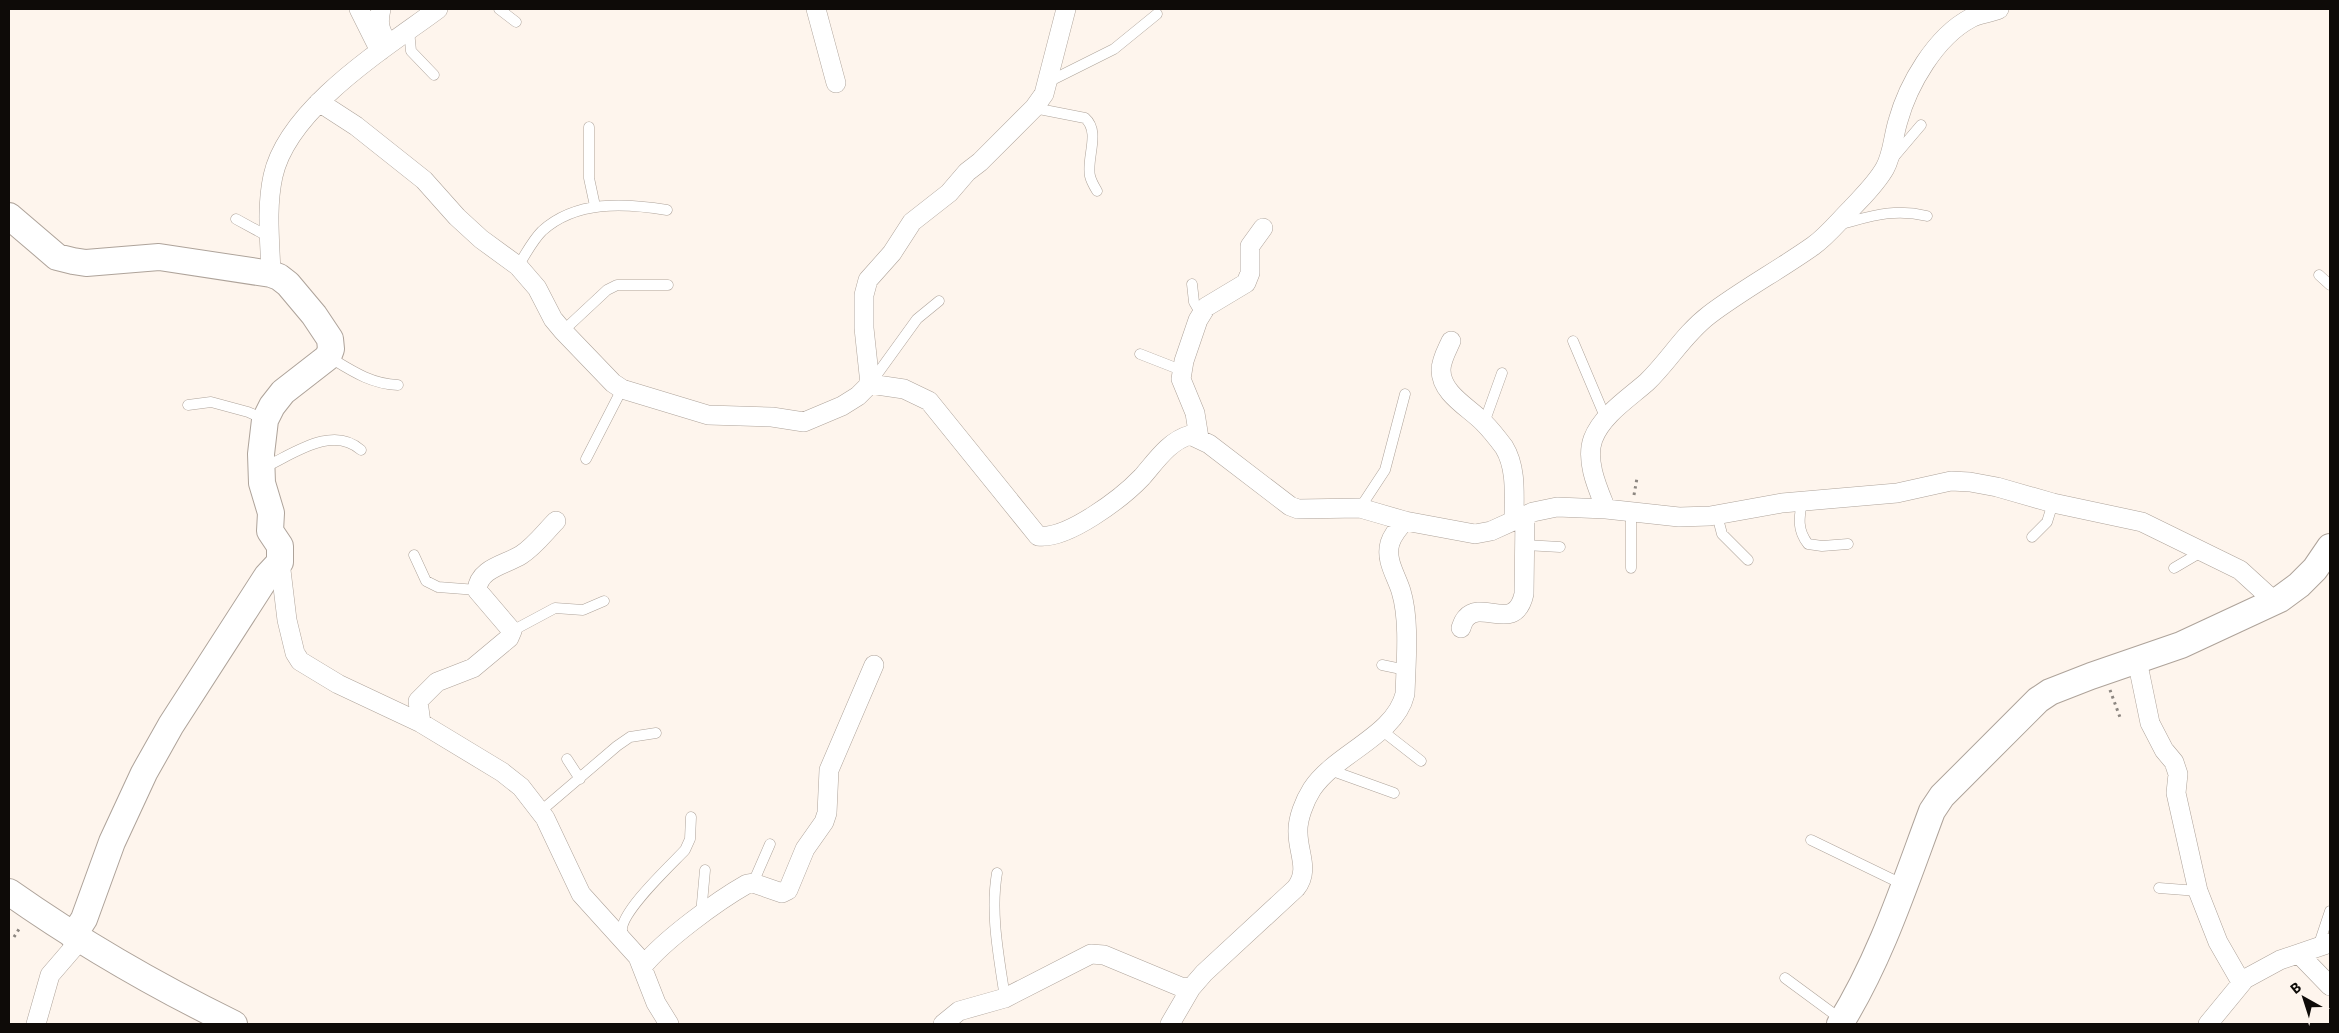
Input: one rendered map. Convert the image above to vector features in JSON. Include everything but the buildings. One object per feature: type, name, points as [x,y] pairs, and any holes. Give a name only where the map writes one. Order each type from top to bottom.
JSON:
[{"type":"street","points":[[359,9],[384,47]]},
{"type":"street","points":[[381,9],[378,20],[384,47]]},
{"type":"street","points":[[271,274],[268,200],[273,174],[284,146],[297,126],[319,102],[384,47],[438,9]]},
{"type":"street","points":[[816,9],[836,83]]},
{"type":"street","points":[[319,102],[356,126],[424,180],[457,217],[481,239],[518,266],[537,288],[553,319],[562,331],[604,374],[622,389],[708,415],[772,417],[804,422],[842,406],[865,390],[870,384],[864,328],[864,295],[868,280],[892,253],[912,222],[949,193],[967,172],[980,162],[1034,108],[1044,94],[1066,9]]},
{"type":"street","points":[[1606,509],[1594,481],[1591,455],[1592,440],[1606,419],[1648,380],[1686,336],[1707,316],[1814,245],[1871,188],[1892,152],[1905,98],[1932,54],[1951,32],[1971,18],[1999,9]]},
{"type":"street","points":[[9,216],[57,256],[73,261],[86,263],[159,257],[271,274],[288,284],[314,315],[330,339],[331,349],[328,357],[283,392],[272,406],[265,420],[262,469],[262,482],[271,513],[270,531],[280,546],[280,562],[287,620],[295,652],[300,661],[338,684],[421,723],[502,772],[520,787],[544,816],[581,894],[629,946],[643,966],[656,1003],[670,1024]]},
{"type":"street","points":[[1199,438],[1195,413],[1181,379],[1181,370],[1201,314],[1206,307],[1246,283],[1250,273],[1250,246],[1263,228]]},
{"type":"street","points":[[1451,341],[1442,362],[1441,373],[1445,384],[1454,397],[1484,423],[1504,447],[1510,460],[1525,545],[1524,594],[1521,606],[1516,612],[1508,614],[1472,614],[1466,617],[1461,628]]},
{"type":"street","points":[[870,384],[904,389],[929,401],[1038,536],[1054,536],[1090,519],[1128,489],[1159,456],[1182,437],[1190,435],[1199,438],[1290,506],[1298,509],[1360,508],[1405,521],[1474,534],[1491,531],[1520,517],[1558,507],[1606,509],[1679,517],[1717,515],[1758,506],[1802,501],[1898,494],[1951,481],[1997,487],[2053,503],[2142,522],[2240,570],[2274,601]]},
{"type":"street","points":[[421,723],[418,701],[437,682],[473,668],[509,638],[512,631],[477,590],[478,582],[485,573],[521,555],[556,521]]},
{"type":"street","points":[[1170,1024],[1191,988],[1204,973],[1303,880],[1297,830],[1312,789],[1330,770],[1399,713],[1403,705],[1406,670],[1404,601],[1390,565],[1389,553],[1390,543],[1396,529],[1405,521]]},
{"type":"street","points":[[1844,1023],[1884,937],[1932,811],[1942,796],[2038,700],[2050,692],[2102,672],[2181,645],[2274,601],[2299,585],[2315,569],[2330,547]]},
{"type":"street","points":[[36,1024],[50,975],[77,937],[112,842],[144,773],[182,708],[267,576],[280,562]]},
{"type":"street","points":[[2136,660],[2150,723],[2164,750],[2174,762],[2178,774],[2176,793],[2198,890],[2218,942],[2241,982]]},
{"type":"street","points":[[643,966],[652,956],[701,916],[734,892],[753,883],[782,893],[788,890],[805,849],[824,822],[827,813],[829,770],[874,665]]},
{"type":"street","points":[[9,892],[77,937],[153,982],[234,1024]]},
{"type":"street","points":[[2208,1024],[2241,982],[2256,971],[2324,945]]},
{"type":"street","points":[[943,1024],[959,1011],[1005,998],[1085,956],[1097,953],[1180,987],[1191,988]]},
{"type":"street","points":[[2299,954],[2330,986]]},
{"type":"lane","points":[[499,9],[516,22]]},
{"type":"lane","points":[[1047,83],[1114,49],[1157,14]]},
{"type":"lane","points":[[409,30],[411,52],[434,74]]},
{"type":"lane","points":[[1034,108],[1085,118],[1090,122],[1092,130],[1090,176],[1097,191]]},
{"type":"lane","points":[[1884,168],[1921,125]]},
{"type":"lane","points":[[589,128],[589,178],[595,206]]},
{"type":"lane","points":[[518,266],[534,240],[543,231],[575,213],[595,206],[631,204],[666,210]]},
{"type":"lane","points":[[1835,225],[1892,212],[1906,211],[1927,216]]},
{"type":"lane","points":[[236,218],[269,237]]},
{"type":"lane","points":[[2319,275],[2330,285]]},
{"type":"lane","points":[[1192,284],[1194,302],[1201,314]]},
{"type":"lane","points":[[562,331],[607,290],[617,285],[668,285]]},
{"type":"lane","points":[[870,384],[917,319],[939,301]]},
{"type":"lane","points":[[1573,341],[1606,419]]},
{"type":"lane","points":[[1140,354],[1181,370]]},
{"type":"lane","points":[[328,357],[359,376],[382,384],[398,385]]},
{"type":"lane","points":[[1484,423],[1502,373]]},
{"type":"lane","points":[[586,459],[622,389]]},
{"type":"lane","points":[[1360,508],[1385,470],[1405,394]]},
{"type":"lane","points":[[188,405],[211,402],[248,412],[265,420]]},
{"type":"lane","points":[[262,469],[313,444],[334,438],[353,443],[361,450]]},
{"type":"lane","points":[[1802,501],[1798,523],[1801,535],[1808,544],[1822,546],[1848,544]]},
{"type":"lane","points":[[2032,537],[2047,522],[2053,503]]},
{"type":"lane","points":[[1631,513],[1632,568]]},
{"type":"lane","points":[[1717,515],[1722,534],[1748,560]]},
{"type":"lane","points":[[1525,545],[1560,547]]},
{"type":"lane","points":[[2174,568],[2203,551]]},
{"type":"lane","points":[[414,554],[426,581],[438,587],[477,590]]},
{"type":"lane","points":[[512,631],[556,608],[583,610],[604,601]]},
{"type":"lane","points":[[1382,665],[1406,670]]},
{"type":"lane","points":[[1380,729],[1421,761]]},
{"type":"lane","points":[[544,816],[542,810],[617,746],[630,737],[656,733]]},
{"type":"lane","points":[[567,758],[580,779]]},
{"type":"lane","points":[[1330,770],[1394,793]]},
{"type":"lane","points":[[629,946],[622,931],[624,921],[632,907],[685,850],[690,839],[691,817]]},
{"type":"lane","points":[[1811,840],[1904,885]]},
{"type":"lane","points":[[753,883],[770,844]]},
{"type":"lane","points":[[701,916],[705,870]]},
{"type":"lane","points":[[997,873],[995,887],[997,942],[1005,998]]},
{"type":"lane","points":[[2159,888],[2198,890]]},
{"type":"lane","points":[[2324,945],[2330,911]]},
{"type":"lane","points":[[1785,978],[1844,1023]]},
{"type":"path","points":[[2102,672],[2121,720]]}]
